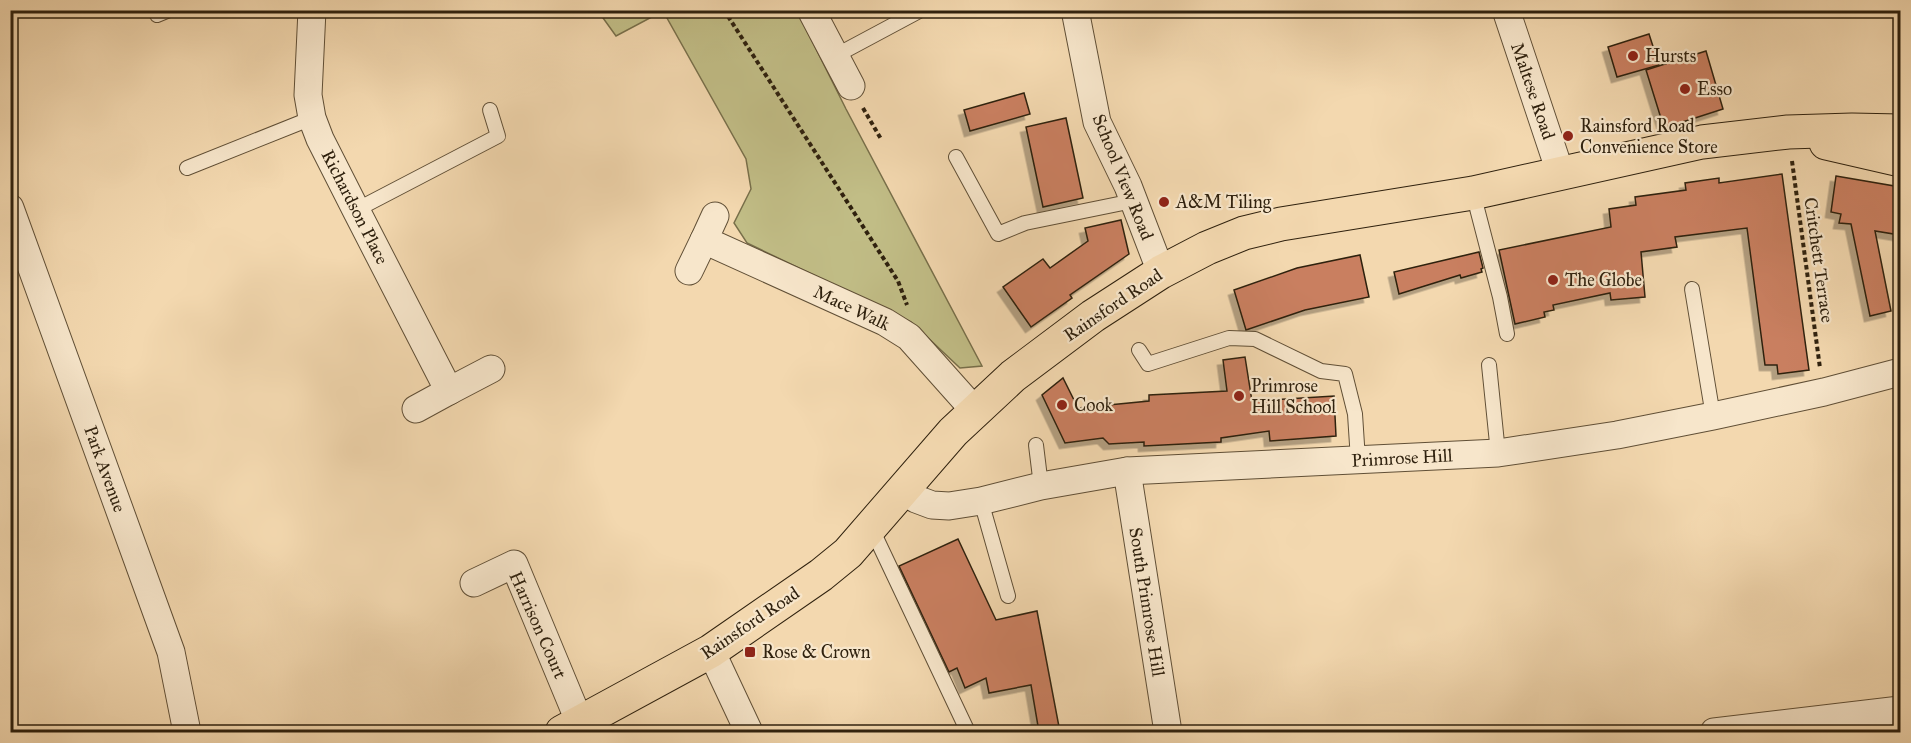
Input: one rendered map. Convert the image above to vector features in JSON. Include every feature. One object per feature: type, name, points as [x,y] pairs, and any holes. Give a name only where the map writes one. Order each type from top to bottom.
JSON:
[{"type":"main road","name":"Rainsford Road","points":[[571,728],[711,651],[821,575],[848,554],[953,432],[1044,352],[1161,272],[1207,248],[1244,233],[1281,224],[1473,193],[1702,142],[1788,132],[1900,131]]},
{"type":"main road","name":"Rainsford Road","points":[[1788,132],[1850,150],[1900,160]]},
{"type":"street","name":"Richardson Place","points":[[312,10],[308,95],[312,118],[320,139],[449,391]]},
{"type":"street","points":[[811,10],[851,86]]},
{"type":"street","name":"School View Road","points":[[1075,10],[1097,122],[1133,201],[1161,272]]},
{"type":"street","name":"Maltese Road","points":[[1506,10],[1560,172]]},
{"type":"street","name":"Park Avenue","points":[[10,208],[171,652],[187,732]]},
{"type":"street","name":"Mace Walk","points":[[689,271],[709,228],[909,337],[975,411]]},
{"type":"street","points":[[416,409],[491,369]]},
{"type":"street","name":"Primrose Hill","points":[[902,490],[932,505],[949,506],[1126,471],[1498,453],[1617,435],[1713,416],[1824,392],[1900,372]]},
{"type":"street","name":"South Primrose Hill","points":[[1126,471],[1168,732]]},
{"type":"street","name":"Harrison Court","points":[[474,583],[514,564],[571,728]]},
{"type":"street","points":[[711,651],[750,732]]},
{"type":"street","points":[[1714,732],[1900,710]]},
{"type":"lane","points":[[836,56],[921,10]]},
{"type":"lane","points":[[356,210],[498,136],[490,110]]},
{"type":"lane","points":[[187,168],[312,118]]},
{"type":"lane","points":[[956,157],[998,234],[1025,223],[1133,201]]},
{"type":"lane","points":[[1473,193],[1500,297],[1507,334]]},
{"type":"lane","points":[[1692,289],[1713,416]]},
{"type":"lane","points":[[1139,350],[1148,364],[1229,338],[1255,339],[1321,371],[1345,374],[1355,414],[1358,460]]},
{"type":"lane","points":[[1489,365],[1498,453]]},
{"type":"lane","points":[[1036,445],[1041,486]]},
{"type":"lane","points":[[981,501],[1008,596]]},
{"type":"lane","points":[[872,527],[968,732]]},
{"type":"path","points":[[724,10],[898,281],[910,312]]},
{"type":"path","points":[[851,86],[881,139]]},
{"type":"path","name":"Critchett Terrace","points":[[1788,132],[1824,392]]},
{"type":"shaded area","points":[[598,11],[663,11],[616,36]]},
{"type":"shaded area","points":[[663,11],[797,11],[846,109],[982,366],[960,368],[911,322],[747,243],[734,223],[751,189],[746,159]]},
{"type":"building","name":"Hursts","points":[[1649,34],[1659,65],[1617,77],[1608,47]]},
{"type":"building","name":"Esso","points":[[1706,51],[1723,109],[1664,128],[1646,70]]},
{"type":"building","points":[[1024,93],[1030,114],[970,131],[964,110]]},
{"type":"building","points":[[1066,118],[1083,198],[1043,207],[1026,127]]},
{"type":"building","points":[[1782,174],[1809,370],[1778,374],[1777,365],[1765,365],[1747,228],[1675,237],[1677,247],[1641,252],[1645,297],[1611,300],[1610,293],[1553,305],[1554,310],[1544,312],[1545,317],[1515,324],[1499,250],[1611,227],[1609,209],[1636,205],[1635,197],[1686,190],[1685,183],[1719,178],[1719,183]]},
{"type":"building","points":[[1836,176],[1900,187],[1900,235],[1875,231],[1891,311],[1870,316],[1851,224],[1839,223],[1841,214],[1831,212]]},
{"type":"building","points":[[1121,220],[1129,254],[1070,295],[1072,298],[1031,327],[1003,287],[1043,259],[1050,268],[1088,241],[1085,228]]},
{"type":"building","points":[[1479,252],[1482,272],[1461,278],[1460,275],[1399,294],[1394,272]]},
{"type":"building","points":[[1360,255],[1369,297],[1305,310],[1246,330],[1234,290],[1297,268]]},
{"type":"building","points":[[1245,357],[1252,401],[1334,396],[1336,436],[1270,441],[1269,431],[1221,438],[1221,442],[1144,446],[1144,442],[1109,444],[1103,438],[1065,443],[1042,395],[1063,378],[1078,408],[1149,401],[1149,395],[1227,391],[1223,360]]},
{"type":"building","points":[[958,539],[996,620],[1037,611],[1060,732],[1039,732],[1031,685],[989,693],[986,678],[965,688],[957,668],[949,672],[899,566]]},
{"type":"place","name":"Hursts","points":[[1633,56]]},
{"type":"place","name":"Esso","points":[[1685,89]]},
{"type":"place","name":"Rainsford Road Convenience Store","points":[[1568,136]]},
{"type":"place","name":"A&M Tiling","points":[[1164,202]]},
{"type":"place","name":"The Globe","points":[[1553,280]]},
{"type":"place","name":"Primrose Hill School","points":[[1239,396]]},
{"type":"place","name":"Cook","points":[[1062,405]]},
{"type":"place","name":"Rose & Crown","points":[[750,652]]}]
